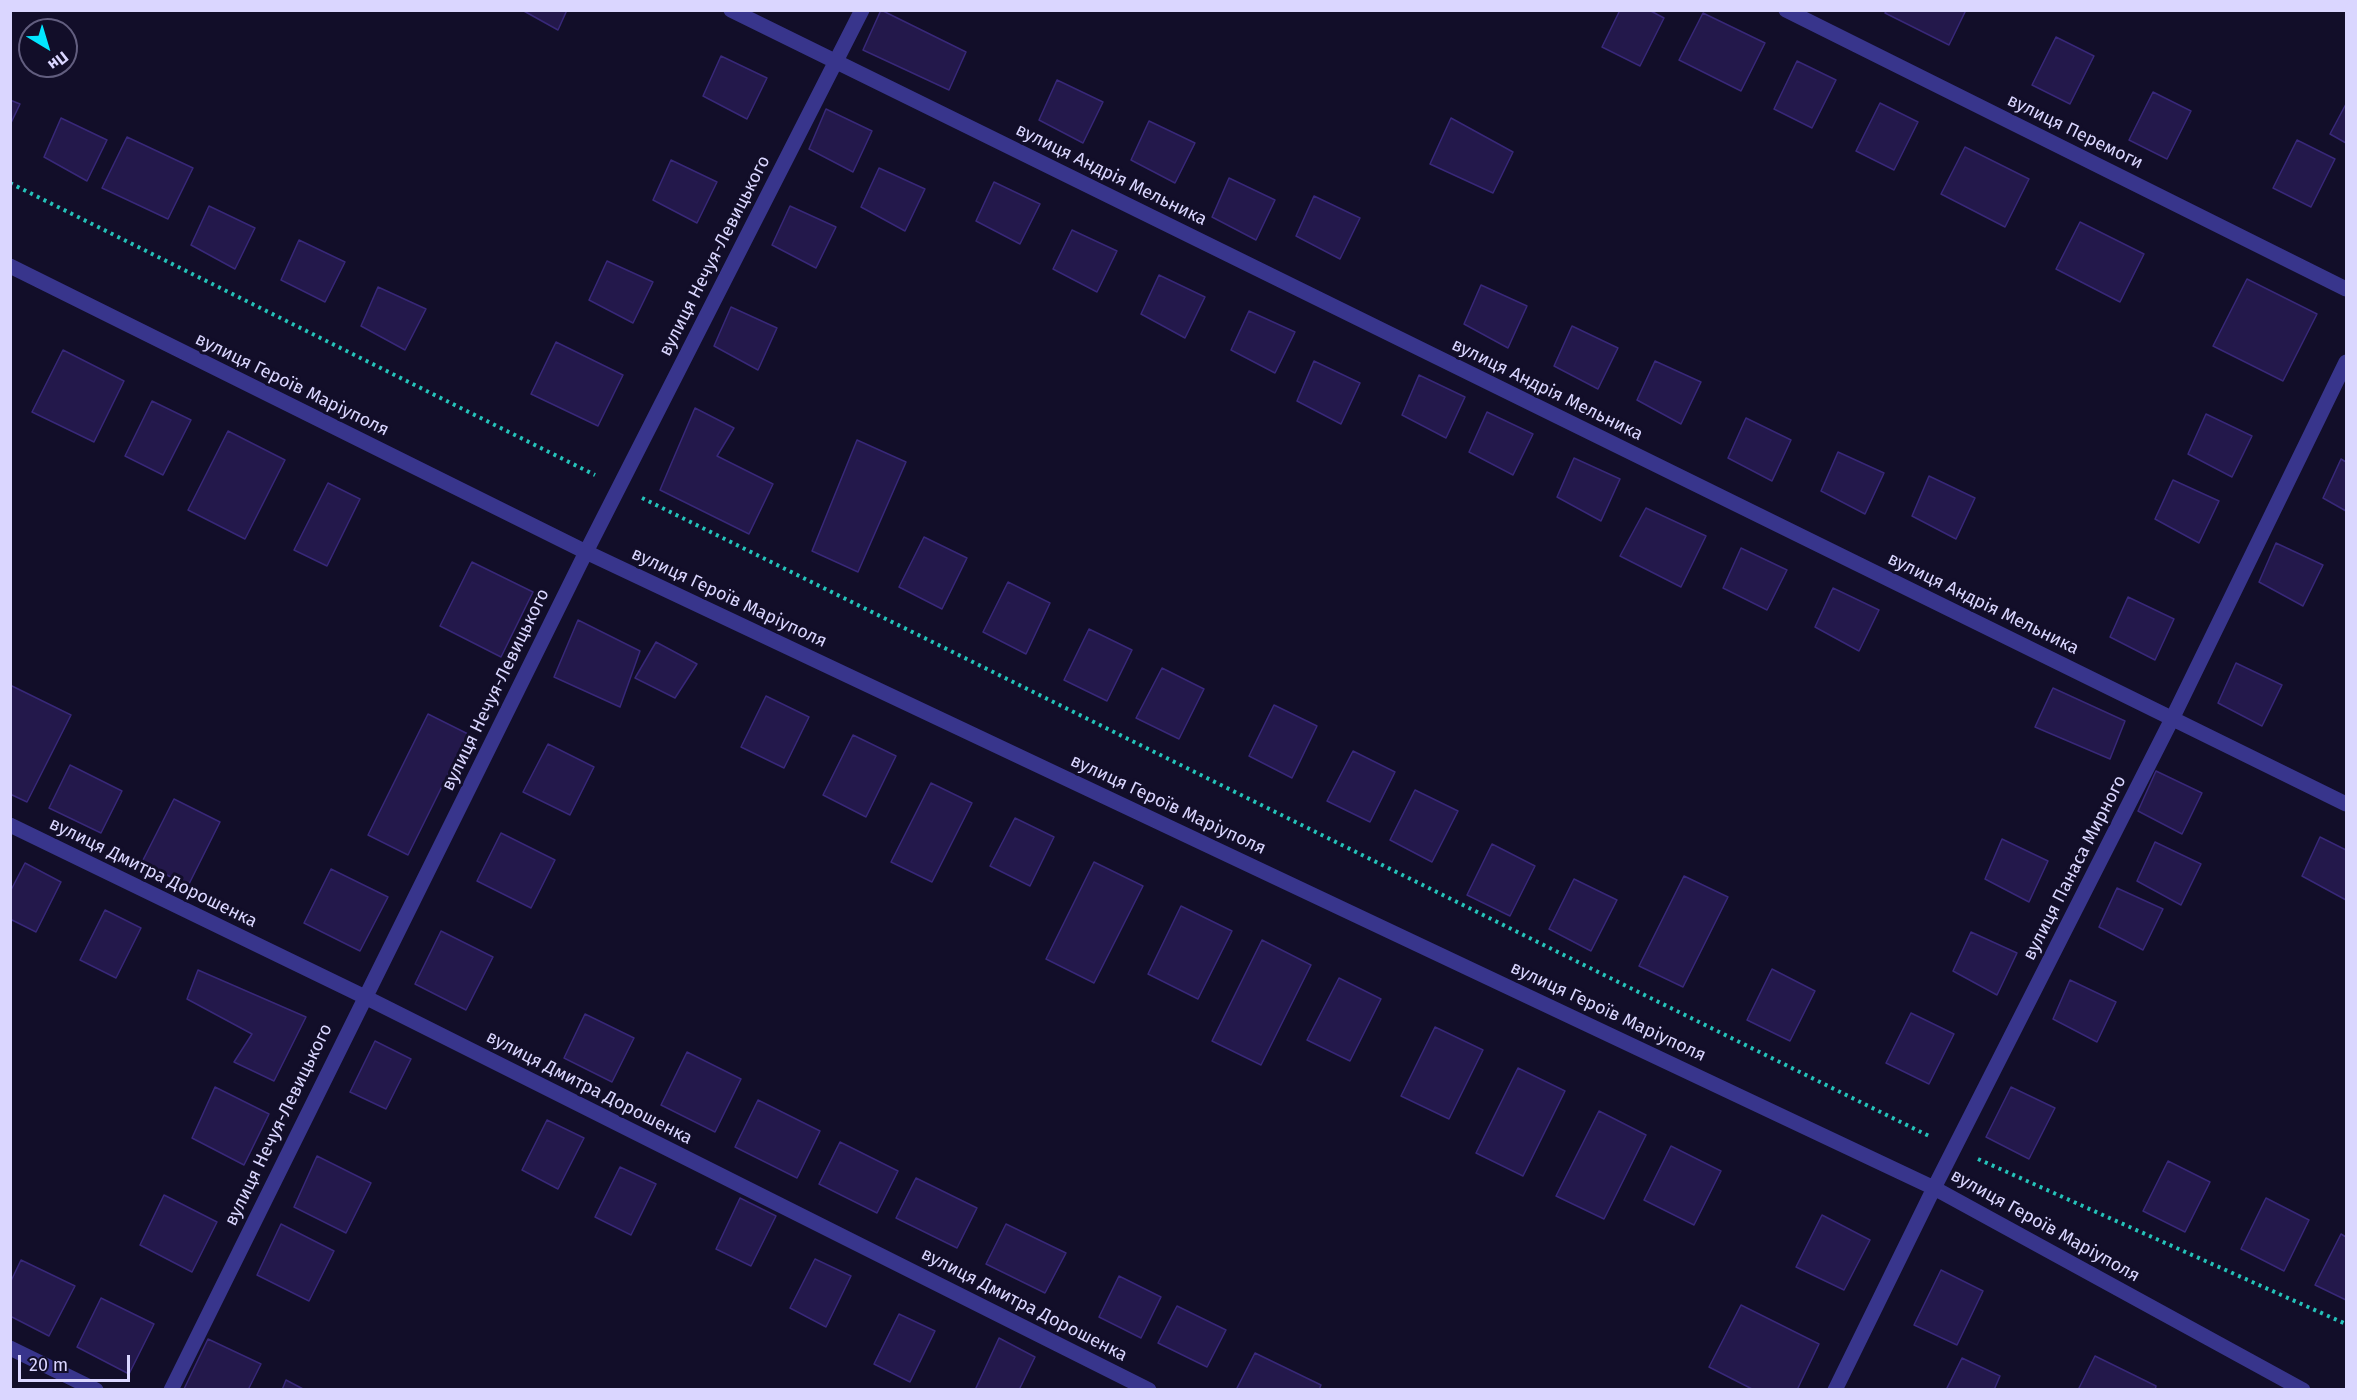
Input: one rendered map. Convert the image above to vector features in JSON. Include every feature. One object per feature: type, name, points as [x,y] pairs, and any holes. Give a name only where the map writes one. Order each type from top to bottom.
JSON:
[{"type":"street","name":"вулиця Андрія Мельника","points":[[731,10],[2346,804]]},
{"type":"street","name":"вулиця Нечуя-Левицького","points":[[171,1389],[586,552],[862,10]]},
{"type":"street","name":"вулиця Перемоги","points":[[1786,10],[2346,289]]},
{"type":"street","name":"вулиця Героїв Маріуполя","points":[[10,266],[586,552],[1934,1188],[2303,1389]]},
{"type":"street","name":"вулиця Панаса Мирного","points":[[1835,1389],[1954,1148],[2172,718],[2346,362]]},
{"type":"street","name":"вулиця Дмитра Дорошенка","points":[[10,825],[364,997],[1149,1389]]},
{"type":"street","points":[[10,1348],[96,1389]]},
{"type":"path","points":[[10,183],[1954,1148],[2346,1324]]},
{"type":"building","points":[[522,10],[567,10],[558,30]]},
{"type":"building","points":[[881,10],[966,52],[949,90],[863,50]]},
{"type":"building","points":[[1620,10],[1649,10],[1664,18],[1640,66],[1602,47]]},
{"type":"building","points":[[1887,10],[1966,10],[1949,45],[1885,13]]},
{"type":"building","points":[[1703,13],[1765,43],[1741,91],[1679,60]]},
{"type":"building","points":[[2056,37],[2094,56],[2070,104],[2032,85]]},
{"type":"building","points":[[721,56],[767,78],[747,119],[703,96]]},
{"type":"building","points":[[1797,61],[1836,80],[1812,128],[1774,109]]},
{"type":"building","points":[[1057,80],[1103,102],[1083,143],[1039,120]]},
{"type":"building","points":[[2153,92],[2191,111],[2167,159],[2129,140]]},
{"type":"building","points":[[10,100],[20,104],[10,125]]},
{"type":"building","points":[[1880,103],[1918,122],[1894,170],[1856,151]]},
{"type":"building","points":[[2346,104],[2346,143],[2330,134]]},
{"type":"building","points":[[826,109],[872,131],[853,172],[809,149]]},
{"type":"building","points":[[61,118],[107,140],[87,181],[44,157]]},
{"type":"building","points":[[1451,118],[1513,152],[1493,193],[1430,164]]},
{"type":"building","points":[[1149,121],[1195,143],[1175,183],[1131,160]]},
{"type":"building","points":[[127,137],[193,168],[168,219],[102,188]]},
{"type":"building","points":[[2297,140],[2335,159],[2311,207],[2273,188]]},
{"type":"building","points":[[1965,147],[2029,179],[2005,227],[1941,194]]},
{"type":"building","points":[[671,160],[717,182],[697,223],[653,200]]},
{"type":"building","points":[[879,168],[925,189],[905,231],[861,207]]},
{"type":"building","points":[[1229,178],[1275,200],[1256,240],[1212,217]]},
{"type":"building","points":[[994,182],[1040,204],[1020,244],[976,221]]},
{"type":"building","points":[[1314,196],[1360,218],[1340,259],[1296,236]]},
{"type":"building","points":[[209,206],[255,228],[235,269],[191,245]]},
{"type":"building","points":[[790,206],[836,227],[816,268],[772,245]]},
{"type":"building","points":[[2080,222],[2144,254],[2120,302],[2056,269]]},
{"type":"building","points":[[1072,230],[1117,251],[1097,292],[1053,269]]},
{"type":"building","points":[[299,240],[345,262],[325,302],[281,280]]},
{"type":"building","points":[[607,261],[653,282],[633,323],[589,300]]},
{"type":"building","points":[[1159,275],[1205,297],[1185,338],[1141,314]]},
{"type":"building","points":[[2247,279],[2317,314],[2283,381],[2213,346]]},
{"type":"building","points":[[1481,285],[1527,306],[1508,348],[1464,324]]},
{"type":"building","points":[[378,287],[426,309],[405,350],[361,326]]},
{"type":"building","points":[[731,307],[777,328],[758,370],[714,346]]},
{"type":"building","points":[[1249,311],[1295,332],[1275,373],[1231,350]]},
{"type":"building","points":[[1572,326],[1618,348],[1598,389],[1554,366]]},
{"type":"building","points":[[556,342],[623,375],[598,426],[531,394]]},
{"type":"building","points":[[63,350],[124,381],[94,442],[32,412]]},
{"type":"building","points":[[1314,361],[1360,383],[1341,424],[1297,401]]},
{"type":"building","points":[[1655,361],[1701,382],[1681,424],[1637,400]]},
{"type":"building","points":[[1419,375],[1465,397],[1446,438],[1402,415]]},
{"type":"building","points":[[152,401],[191,420],[163,475],[125,456]]},
{"type":"building","points":[[695,408],[734,428],[717,456],[773,484],[749,534],[660,490]]},
{"type":"building","points":[[1487,412],[1533,434],[1513,475],[1469,452]]},
{"type":"building","points":[[2206,414],[2252,436],[2232,477],[2188,454]]},
{"type":"building","points":[[1746,418],[1791,440],[1772,481],[1728,458]]},
{"type":"building","points":[[228,431],[285,460],[245,539],[188,510]]},
{"type":"building","points":[[857,440],[906,462],[858,572],[812,551]]},
{"type":"building","points":[[1838,452],[1884,473],[1865,514],[1821,491]]},
{"type":"building","points":[[1574,458],[1620,479],[1601,521],[1557,497]]},
{"type":"building","points":[[2341,459],[2346,462],[2346,511],[2323,498]]},
{"type":"building","points":[[1929,476],[1975,498],[1956,539],[1912,516]]},
{"type":"building","points":[[2173,480],[2219,501],[2199,543],[2155,519]]},
{"type":"building","points":[[328,483],[360,499],[327,566],[294,550]]},
{"type":"building","points":[[1646,508],[1706,536],[1681,587],[1620,556]]},
{"type":"building","points":[[924,537],[967,558],[942,609],[899,587]]},
{"type":"building","points":[[2276,543],[2323,565],[2303,606],[2259,582]]},
{"type":"building","points":[[1741,548],[1787,570],[1767,610],[1723,588]]},
{"type":"building","points":[[472,562],[533,592],[501,657],[440,626]]},
{"type":"building","points":[[1008,582],[1050,603],[1026,654],[983,632]]},
{"type":"building","points":[[1833,588],[1879,610],[1859,651],[1815,627]]},
{"type":"building","points":[[2128,597],[2174,619],[2155,660],[2110,637]]},
{"type":"building","points":[[578,620],[640,651],[620,707],[554,677]]},
{"type":"building","points":[[1089,629],[1132,650],[1107,701],[1064,680]]},
{"type":"building","points":[[656,642],[697,664],[675,698],[635,678]]},
{"type":"building","points":[[2236,663],[2282,685],[2262,726],[2218,703]]},
{"type":"building","points":[[1162,668],[1204,689],[1179,739],[1136,718]]},
{"type":"building","points":[[10,685],[71,715],[27,802],[10,794]]},
{"type":"building","points":[[2053,688],[2125,721],[2110,759],[2035,727]]},
{"type":"building","points":[[766,696],[809,717],[784,768],[741,747]]},
{"type":"building","points":[[1274,705],[1317,726],[1292,778],[1249,756]]},
{"type":"building","points":[[428,714],[468,734],[408,855],[368,835]]},
{"type":"building","points":[[853,735],[896,756],[866,817],[823,795]]},
{"type":"building","points":[[548,744],[594,767],[570,815],[523,792]]},
{"type":"building","points":[[1353,751],[1395,772],[1370,822],[1327,801]]},
{"type":"building","points":[[70,765],[122,791],[101,833],[49,808]]},
{"type":"building","points":[[2156,771],[2202,793],[2182,834],[2138,811]]},
{"type":"building","points":[[931,783],[972,803],[932,882],[891,862]]},
{"type":"building","points":[[1415,790],[1458,811],[1432,862],[1390,840]]},
{"type":"building","points":[[174,799],[220,822],[188,886],[142,862]]},
{"type":"building","points":[[1015,818],[1054,837],[1030,886],[990,866]]},
{"type":"building","points":[[501,833],[555,860],[531,908],[477,881]]},
{"type":"building","points":[[2320,837],[2346,850],[2346,900],[2302,876]]},
{"type":"building","points":[[2002,839],[2048,861],[2029,902],[1985,879]]},
{"type":"building","points":[[2155,842],[2201,864],[2181,905],[2137,881]]},
{"type":"building","points":[[1492,844],[1535,866],[1510,916],[1467,895]]},
{"type":"building","points":[[1094,862],[1143,886],[1094,983],[1046,959]]},
{"type":"building","points":[[25,863],[61,882],[36,932],[10,919],[10,892]]},
{"type":"building","points":[[331,869],[388,897],[360,951],[304,923]]},
{"type":"building","points":[[1684,876],[1728,897],[1683,987],[1639,966]]},
{"type":"building","points":[[1574,879],[1617,900],[1591,951],[1549,929]]},
{"type":"building","points":[[2117,888],[2163,909],[2143,950],[2099,927]]},
{"type":"building","points":[[1181,906],[1232,931],[1198,999],[1148,974]]},
{"type":"building","points":[[105,910],[141,928],[116,978],[80,960]]},
{"type":"building","points":[[441,931],[493,957],[466,1010],[415,984]]},
{"type":"building","points":[[1971,932],[2017,953],[1997,995],[1953,971]]},
{"type":"building","points":[[1262,940],[1311,965],[1261,1065],[1212,1041]]},
{"type":"building","points":[[1772,969],[1815,991],[1790,1041],[1747,1020]]},
{"type":"building","points":[[198,970],[306,1017],[274,1081],[234,1062],[252,1034],[187,999]]},
{"type":"building","points":[[1339,978],[1381,999],[1350,1061],[1307,1040]]},
{"type":"building","points":[[2070,980],[2116,1002],[2097,1042],[2053,1019]]},
{"type":"building","points":[[1911,1013],[1954,1034],[1929,1084],[1886,1063]]},
{"type":"building","points":[[585,1014],[634,1038],[612,1082],[564,1058]]},
{"type":"building","points":[[1435,1027],[1483,1050],[1449,1119],[1401,1096]]},
{"type":"building","points":[[375,1041],[411,1059],[386,1109],[350,1092]]},
{"type":"building","points":[[687,1052],[741,1079],[715,1132],[661,1105]]},
{"type":"building","points":[[1518,1068],[1565,1091],[1523,1176],[1476,1153]]},
{"type":"building","points":[[215,1087],[269,1114],[244,1165],[192,1138]]},
{"type":"building","points":[[2011,1087],[2055,1108],[2029,1159],[1986,1137]]},
{"type":"building","points":[[758,1100],[820,1131],[797,1178],[735,1147]]},
{"type":"building","points":[[1599,1111],[1646,1135],[1604,1219],[1556,1196]]},
{"type":"building","points":[[547,1120],[584,1138],[558,1189],[522,1170]]},
{"type":"building","points":[[840,1142],[898,1171],[877,1213],[819,1184]]},
{"type":"building","points":[[1671,1146],[1721,1171],[1694,1225],[1644,1200]]},
{"type":"building","points":[[317,1156],[371,1183],[346,1233],[294,1207]]},
{"type":"building","points":[[2168,1161],[2210,1182],[2185,1232],[2143,1211]]},
{"type":"building","points":[[620,1167],[656,1184],[631,1235],[595,1217]]},
{"type":"building","points":[[916,1178],[977,1208],[957,1248],[896,1218]]},
{"type":"building","points":[[164,1195],[217,1222],[192,1272],[140,1245]]},
{"type":"building","points":[[740,1198],[776,1216],[751,1266],[716,1249]]},
{"type":"building","points":[[2266,1198],[2309,1220],[2284,1271],[2241,1249]]},
{"type":"building","points":[[1822,1215],[1870,1240],[1844,1290],[1796,1267]]},
{"type":"building","points":[[281,1224],[334,1251],[309,1301],[257,1275]]},
{"type":"building","points":[[1006,1224],[1066,1253],[1045,1293],[986,1264]]},
{"type":"building","points":[[2341,1234],[2346,1237],[2346,1300],[2315,1285]]},
{"type":"building","points":[[815,1259],[851,1276],[826,1327],[790,1308]]},
{"type":"building","points":[[21,1260],[75,1286],[49,1336],[10,1316],[10,1283]]},
{"type":"building","points":[[1941,1270],[1983,1291],[1957,1345],[1914,1325]]},
{"type":"building","points":[[1119,1276],[1161,1297],[1141,1338],[1099,1317]]},
{"type":"building","points":[[101,1298],[154,1324],[129,1374],[77,1347]]},
{"type":"building","points":[[1741,1305],[1819,1344],[1797,1390],[1754,1390],[1709,1367]]},
{"type":"building","points":[[1177,1306],[1226,1330],[1207,1367],[1158,1343]]},
{"type":"building","points":[[899,1314],[935,1331],[910,1382],[874,1364]]},
{"type":"building","points":[[999,1338],[1035,1357],[1019,1390],[975,1390]]},
{"type":"building","points":[[208,1339],[261,1364],[248,1390],[184,1389]]},
{"type":"building","points":[[1255,1353],[1321,1385],[1319,1390],[1236,1390]]},
{"type":"building","points":[[2095,1356],[2156,1386],[2155,1390],[2078,1390]]},
{"type":"building","points":[[1962,1358],[2000,1376],[1994,1390],[1946,1390]]},
{"type":"building","points":[[286,1380],[305,1390],[282,1390]]}]
